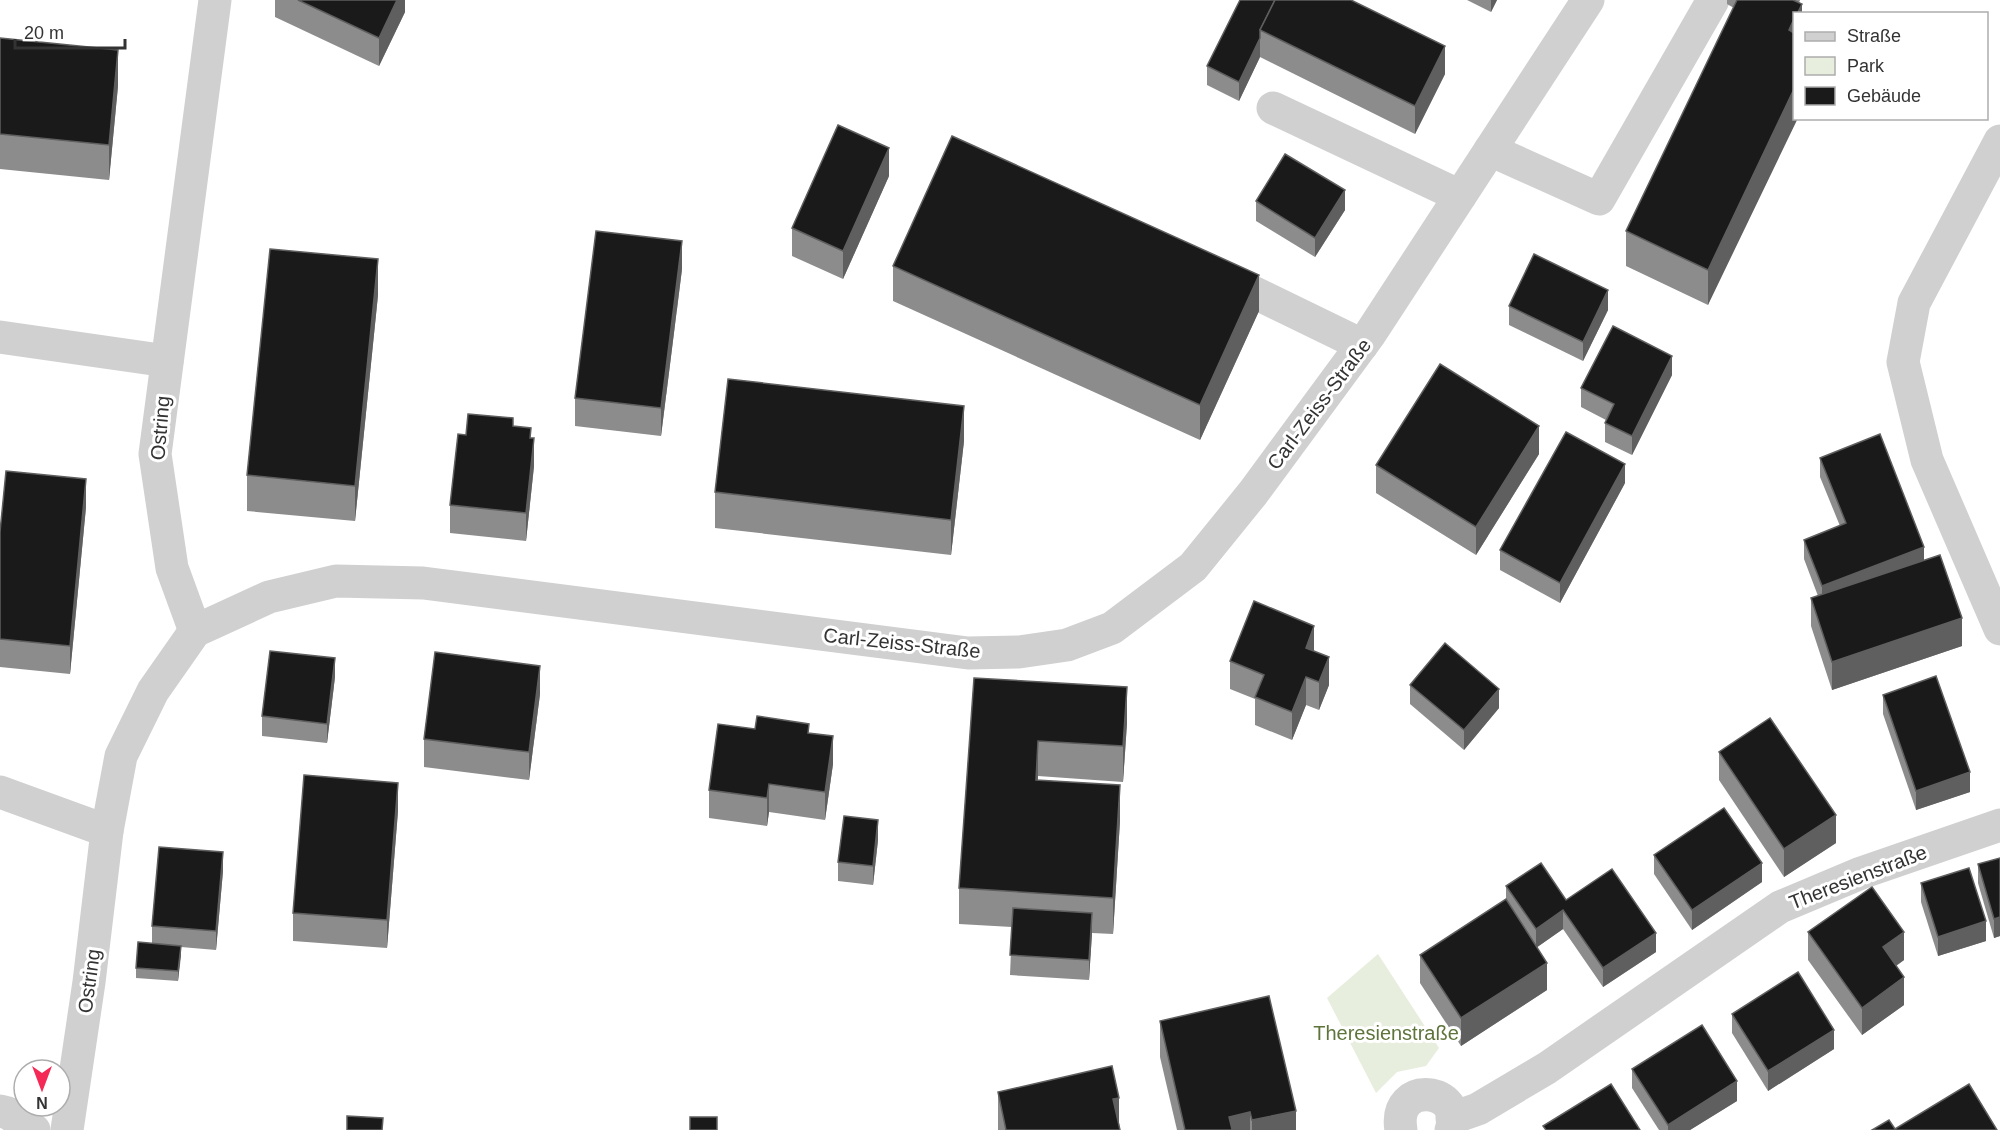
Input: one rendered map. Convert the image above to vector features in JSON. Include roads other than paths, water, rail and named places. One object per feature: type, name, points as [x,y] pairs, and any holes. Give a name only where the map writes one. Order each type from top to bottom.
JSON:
[{"type":"street","name":"Ostring","points":[[67,1130],[89,982],[107,831],[121,756],[153,691],[195,631],[172,568],[154,454],[215,0]]},
{"type":"street","name":"Carl-Zeiss-Straße","points":[[195,631],[269,597],[336,581],[423,582],[968,653],[1019,652],[1067,645],[1112,627],[1193,567],[1252,493],[1362,345],[1588,0]]},
{"type":"street","points":[[1490,150],[1599,199],[1713,0]]},
{"type":"street","points":[[1274,108],[1460,196]]},
{"type":"street","points":[[2000,141],[1914,303],[1903,362],[1927,460],[2000,629]]},
{"type":"street","points":[[1193,263],[1362,345]]},
{"type":"street","points":[[0,337],[167,361]]},
{"type":"street","points":[[0,792],[107,831]]},
{"type":"street","name":"Theresienstraße","points":[[1401,1130],[1399,1120],[1402,1109],[1408,1101],[1418,1095],[1431,1094],[1444,1100],[1452,1111],[1452,1124],[1547,1068],[1780,907],[1861,873],[2000,825]]},
{"type":"street","points":[[0,1111],[8,1113],[33,1130]]}]
